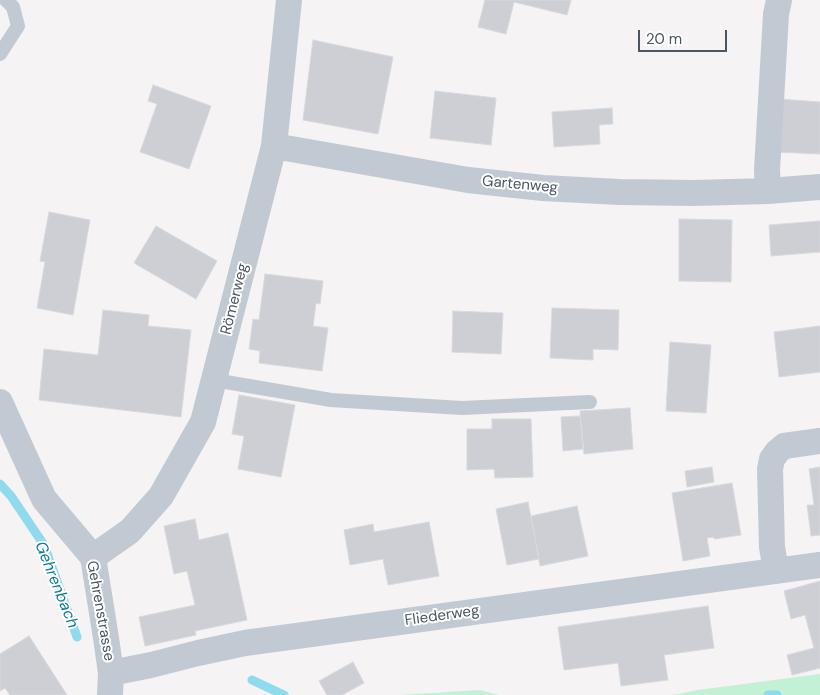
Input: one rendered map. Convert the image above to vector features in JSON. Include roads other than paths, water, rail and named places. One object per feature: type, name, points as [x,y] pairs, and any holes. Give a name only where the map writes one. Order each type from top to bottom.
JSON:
[{"type":"street","name":"Römerweg","points":[[93,557],[130,531],[161,496],[203,422],[274,146],[289,0]]},
{"type":"street","points":[[768,191],[767,170],[776,14],[779,0]]},
{"type":"street","name":"Gartenweg","points":[[274,146],[468,180],[543,188],[684,193],[768,191],[820,187]]},
{"type":"street","name":"Gehrenstrasse","points":[[0,402],[44,499],[93,557],[110,684]]},
{"type":"street","points":[[776,571],[772,547],[770,469],[772,459],[776,452],[784,446],[820,441]]},
{"type":"street","name":"Fliederweg","points":[[110,684],[151,666],[245,643],[820,564]]},
{"type":"lane","points":[[0,54],[18,26],[13,8],[6,0]]},
{"type":"lane","points":[[214,380],[331,400],[462,408],[590,402]]},
{"type":"waterway","name":"Gehrenbach","points":[[0,484],[11,496],[44,545],[77,637]]},
{"type":"waterway","name":"Gehrenbach","points":[[252,680],[284,695]]},
{"type":"waterway","name":"Gehrenbach","points":[[768,695],[777,695]]}]
